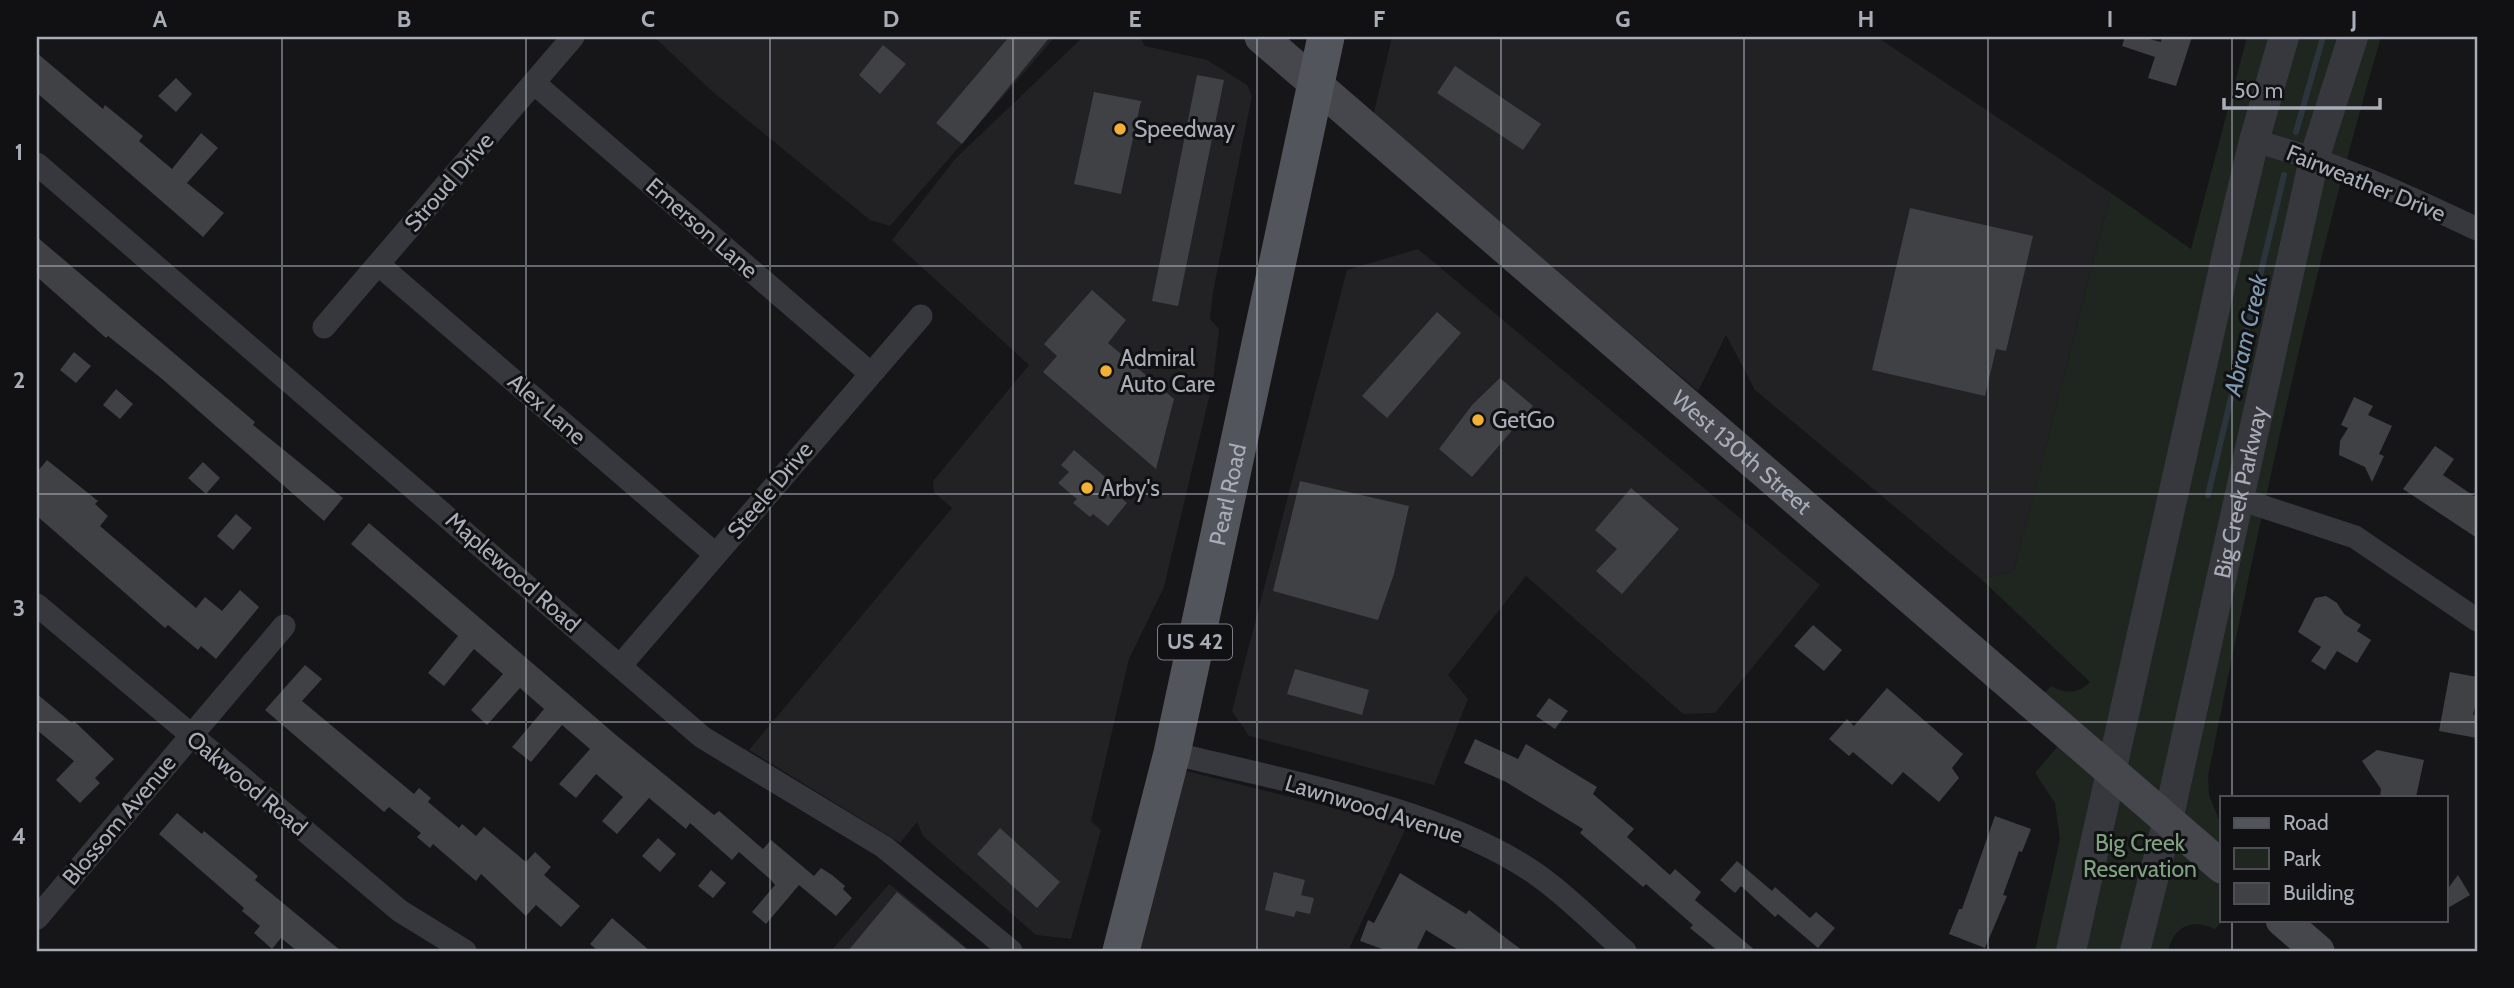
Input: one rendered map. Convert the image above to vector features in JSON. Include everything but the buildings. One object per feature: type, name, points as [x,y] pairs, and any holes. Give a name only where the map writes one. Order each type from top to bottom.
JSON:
[{"type":"main road","name":"West 130th Street","points":[[1261,37],[2220,865]]},
{"type":"main road","name":"Pearl Road","points":[[1121,951],[1172,753],[1326,37]]},
{"type":"main road","points":[[2284,922],[2318,951]]},
{"type":"street","name":"Stroud Drive","points":[[324,327],[573,37]]},
{"type":"street","points":[[2071,951],[2254,141],[2284,37]]},
{"type":"street","name":"Big Creek Parkway","points":[[2134,951],[2168,820],[2314,159],[2353,37]]},
{"type":"street","name":"Emerson Lane","points":[[534,83],[870,373]]},
{"type":"street","name":"Fairweather Drive","points":[[2254,141],[2314,159],[2394,190],[2477,229]]},
{"type":"street","name":"Maplewood Road","points":[[37,164],[702,737],[884,847],[1011,951]]},
{"type":"street","name":"Alex Lane","points":[[378,264],[715,554]]},
{"type":"street","name":"Steele Drive","points":[[620,666],[921,316]]},
{"type":"street","points":[[2240,499],[2355,537],[2477,620]]},
{"type":"street","name":"Oakwood Road","points":[[37,605],[400,911],[465,951]]},
{"type":"street","name":"Blossom Avenue","points":[[37,918],[284,626]]},
{"type":"street","name":"Lawnwood Avenue","points":[[1172,753],[1331,793],[1458,831],[1536,874],[1625,951]]},
{"type":"shaded area","points":[[654,37],[1055,37],[890,226],[870,220],[713,92]]},
{"type":"shaded area","points":[[1083,37],[1140,37],[1145,46],[1207,60],[1247,85],[1252,96],[1213,292],[1210,319],[1219,329],[1213,381],[1164,587],[1129,659],[1091,821],[1101,830],[1071,939],[1036,935],[923,836],[917,822],[900,843],[749,750],[952,508],[934,492],[933,481],[1029,365],[892,240],[955,159]]},
{"type":"shaded area","points":[[1392,37],[1877,37],[2111,193],[2014,571],[1981,579],[1755,390],[1726,335],[1698,391],[1373,116]]},
{"type":"shaded area","points":[[1418,249],[1820,585],[1715,713],[1683,714],[1526,576],[1448,675],[1468,699],[1434,785],[1249,736],[1232,711],[1347,270]]},
{"type":"shaded area","points":[[1182,770],[1407,826],[1348,951],[1133,951]]},
{"type":"shaded area","points":[[889,884],[904,895],[970,951],[831,951]]},
{"type":"green space","name":"Big Creek Reservation","points":[[2247,37],[2381,37],[2308,312],[2208,776],[2209,795],[2220,822],[2222,922],[2215,929],[2199,924],[2185,926],[2175,935],[2168,951],[2035,951],[2060,839],[2055,803],[2035,773],[2065,738],[2031,708],[2051,686],[2072,692],[2090,682],[1981,579],[2014,571],[2111,193],[2191,249]]},
{"type":"waterway","name":"Abram Creek","points":[[2296,132],[2323,37]]},
{"type":"waterway","name":"Abram Creek","points":[[2208,495],[2284,175]]},
{"type":"place","name":"Speedway","points":[[1120,129]]},
{"type":"place","name":"Admiral Auto Care","points":[[1106,371]]},
{"type":"place","name":"GetGo","points":[[1478,420]]},
{"type":"place","name":"Arby's","points":[[1087,488]]}]
